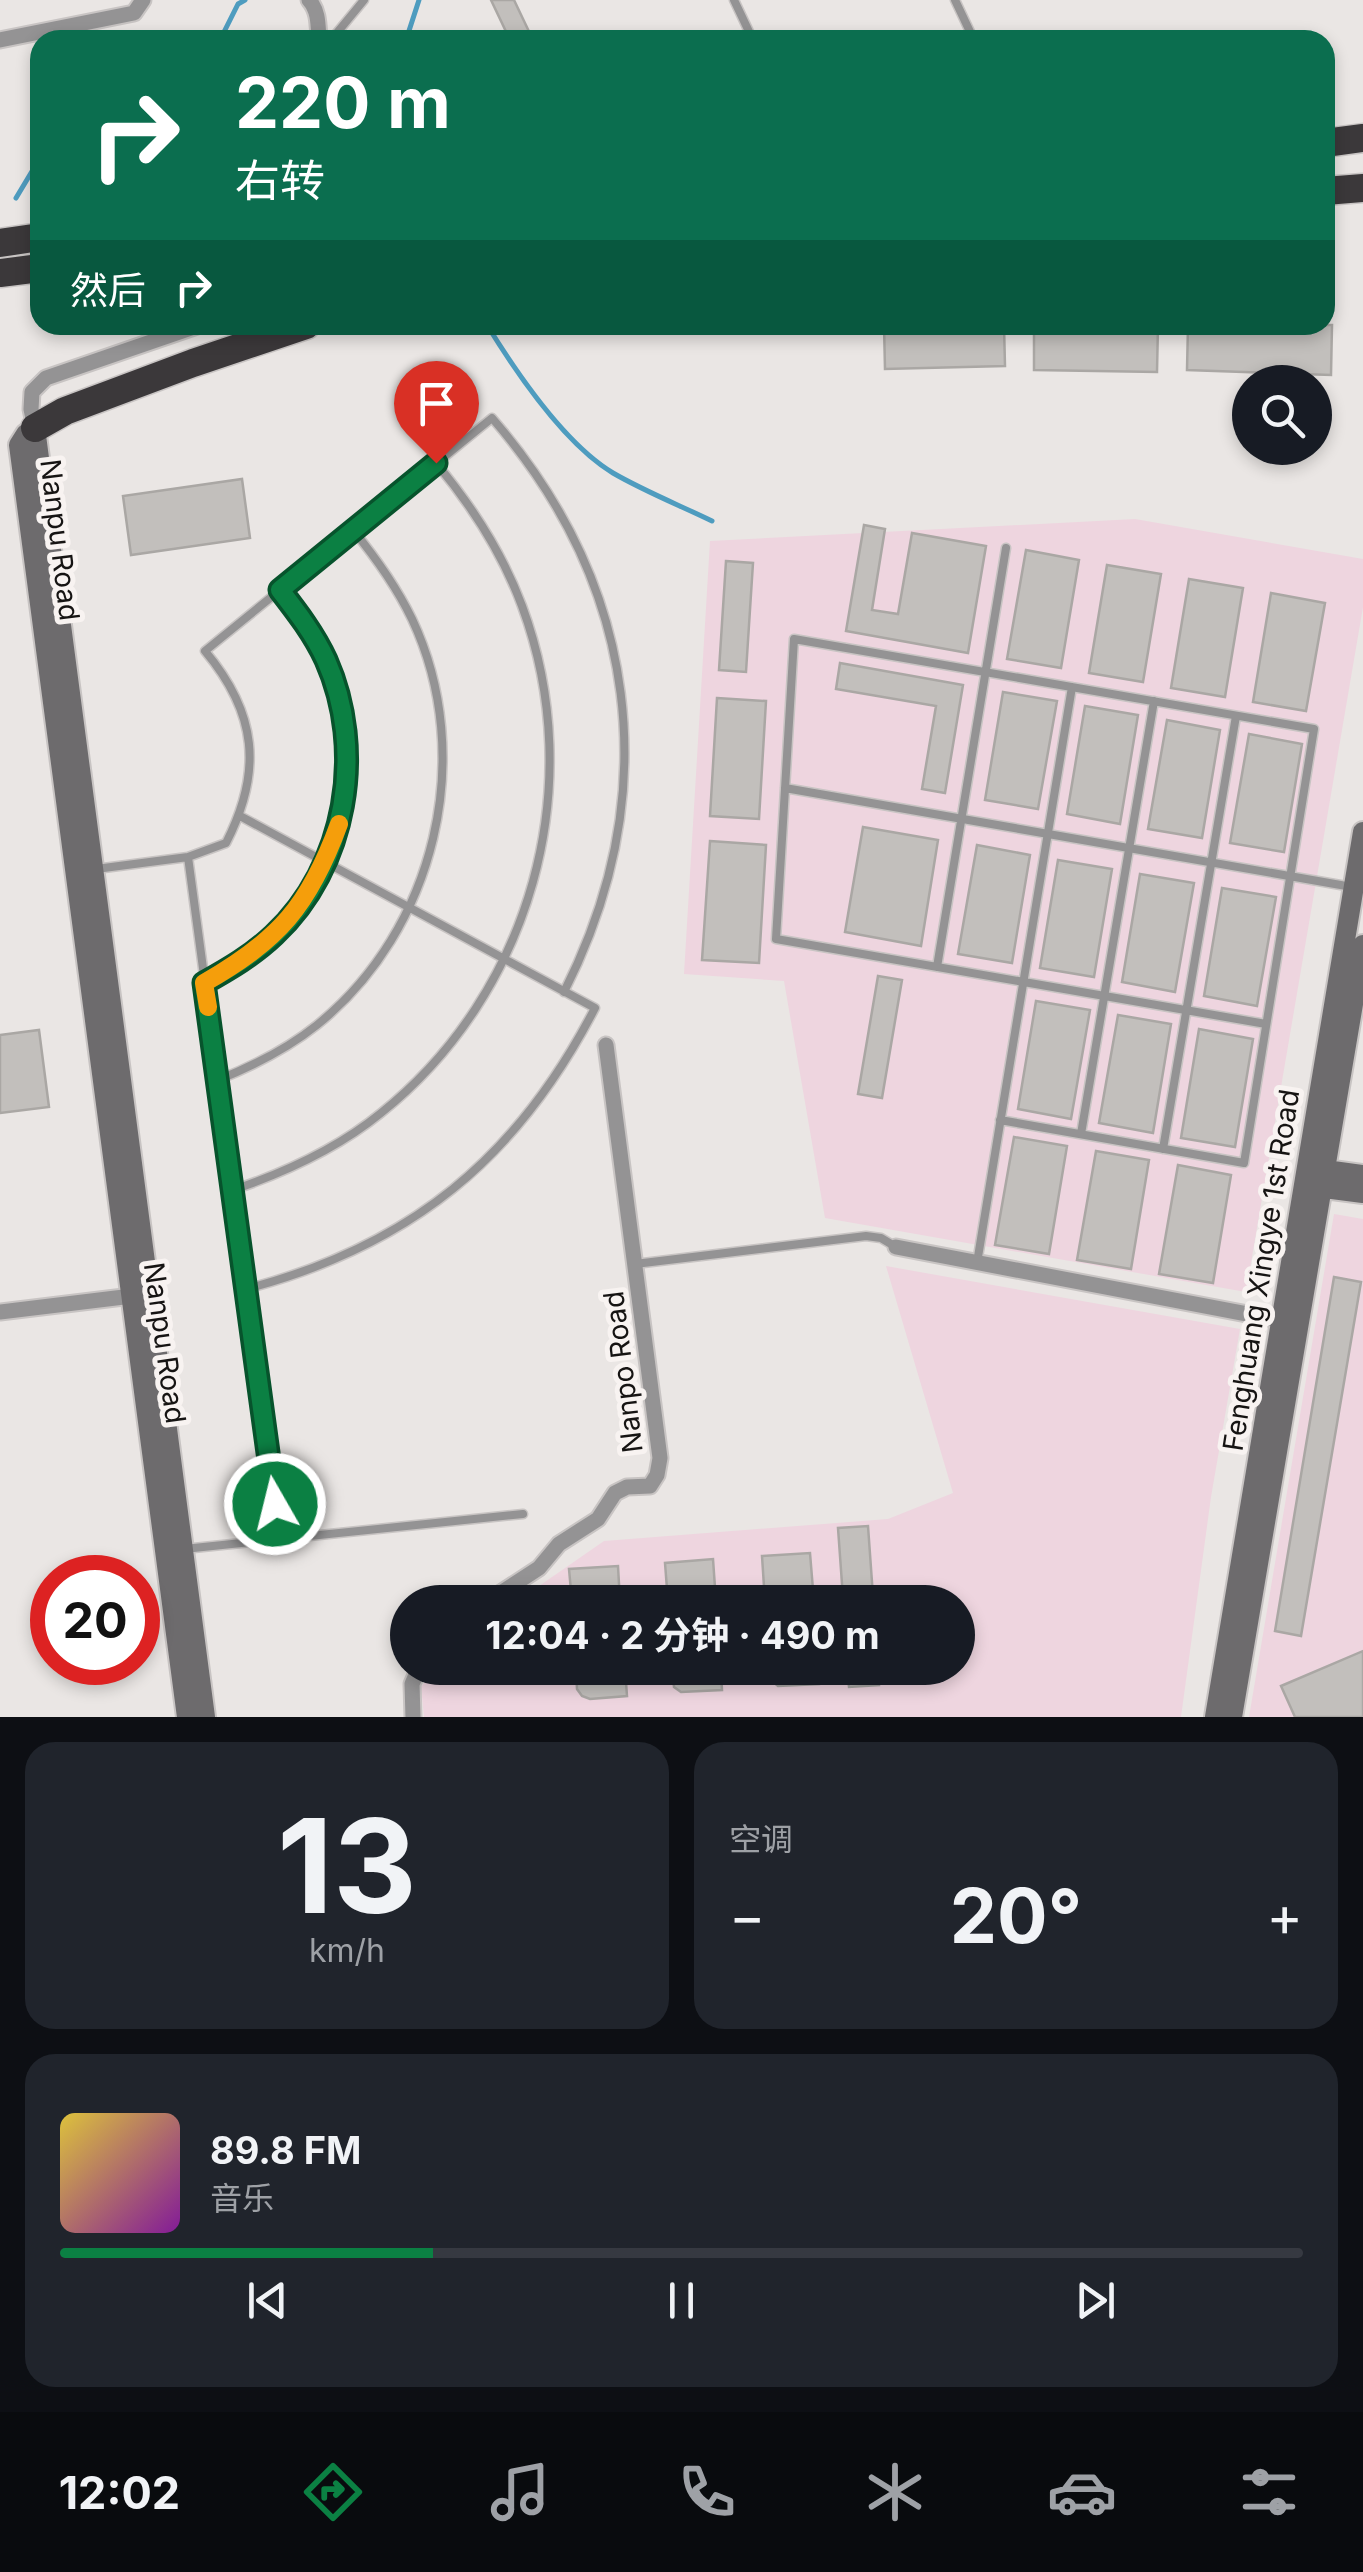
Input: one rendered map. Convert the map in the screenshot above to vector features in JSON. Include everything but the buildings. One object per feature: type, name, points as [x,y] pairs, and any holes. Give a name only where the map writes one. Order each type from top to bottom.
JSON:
[{"type":"highway","points":[[1335,142],[1363,138]]},
{"type":"highway","points":[[1335,155],[1363,154]]},
{"type":"highway","points":[[1335,188],[1363,187]]},
{"type":"highway","points":[[0,243],[30,239]]},
{"type":"highway","points":[[0,273],[30,269]]},
{"type":"highway","points":[[35,428],[83,404],[275,335]]},
{"type":"street","points":[[48,30],[134,12],[143,0]]},
{"type":"street","points":[[310,0],[318,30]]},
{"type":"street","points":[[0,40],[30,34]]},
{"type":"street","points":[[35,428],[32,392],[46,378],[171,335]]},
{"type":"street","name":"Nanpu Road","points":[[187,1717],[20,444],[35,428],[204,1717]]},
{"type":"street","name":"Fenghuang Xingye 1st Road","points":[[1232,1717],[1363,832]]},
{"type":"street","name":"Fenghuang Xingye 1st Road","points":[[1313,1177],[1363,945]]},
{"type":"street","name":"Nanpo Road","points":[[513,1585],[539,1568],[560,1544],[598,1519],[615,1494],[627,1487],[650,1486],[660,1458],[606,1045]]},
{"type":"street","points":[[1313,1177],[1363,1175]]},
{"type":"street","points":[[1313,1177],[1363,1194]]},
{"type":"street","points":[[896,1247],[1289,1322]]},
{"type":"street","points":[[0,1312],[132,1296]]},
{"type":"street","name":"Fenghuang Xingye 1st Road","points":[[1215,1717],[1289,1322]]},
{"type":"street","points":[[412,1685],[413,1717]]},
{"type":"lane","points":[[338,30],[364,0]]},
{"type":"lane","points":[[734,0],[748,30]]},
{"type":"lane","points":[[956,0],[969,30]]},
{"type":"lane","points":[[93,869],[188,857],[226,843],[248,788],[248,728],[224,674],[205,651],[492,418],[535,471],[570,530],[598,593],[615,660],[624,728],[619,830],[608,880],[593,930],[564,992]]},
{"type":"lane","points":[[233,1190],[295,1166],[352,1134],[428,1070],[488,990],[529,900],[544,834],[550,768],[546,702],[532,637],[509,574],[477,516],[436,463]]},
{"type":"lane","points":[[218,1080],[286,1048],[330,1013],[370,972],[410,908],[429,856],[443,766],[436,692],[414,622],[397,590],[353,530]]},
{"type":"lane","points":[[936,966],[1006,548]]},
{"type":"lane","points":[[204,983],[242,961],[276,934],[304,900],[325,862],[339,823],[346,782],[342,713],[326,660],[306,623],[280,590]]},
{"type":"lane","points":[[1000,1120],[1244,1163],[1314,729],[794,638],[776,938],[1266,1024]]},
{"type":"lane","points":[[976,1262],[1072,687]]},
{"type":"lane","points":[[1081,1134],[1154,701]]},
{"type":"lane","points":[[1162,1149],[1236,716]]},
{"type":"lane","points":[[785,788],[1354,888]]},
{"type":"lane","points":[[240,816],[595,1008],[557,1076],[522,1122],[482,1164],[390,1233],[320,1266],[246,1289]]},
{"type":"lane","points":[[188,857],[280,1539]]},
{"type":"lane","points":[[635,1264],[866,1236],[881,1238],[896,1247]]},
{"type":"lane","points":[[183,1550],[523,1514]]},
{"type":"shaded area","points":[[1135,519],[1363,559],[1363,607],[1246,1292],[825,1218],[784,981],[684,974],[710,541]]},
{"type":"shaded area","points":[[1334,1214],[1363,1219],[1363,1717],[1249,1717]]},
{"type":"shaded area","points":[[886,1266],[1240,1329],[1211,1497],[1181,1717],[424,1717],[422,1685],[975,1685],[975,1585],[541,1585],[604,1541],[888,1519],[953,1493]]},
{"type":"waterway","points":[[225,30],[238,4],[245,0]]},
{"type":"waterway","points":[[409,30],[419,0]]},
{"type":"waterway","points":[[16,198],[30,175]]},
{"type":"waterway","points":[[493,335],[543,406],[595,460],[625,480],[712,521]]},
{"type":"slow traffic","points":[[208,1007],[204,983],[242,961],[276,934],[304,900],[325,862],[339,824]]},
{"type":"route","points":[[275,1504],[204,983],[242,961],[276,934],[304,900],[325,862],[339,823],[346,782],[346,740],[340,699],[326,660],[306,623],[280,590],[436,463]]}]
